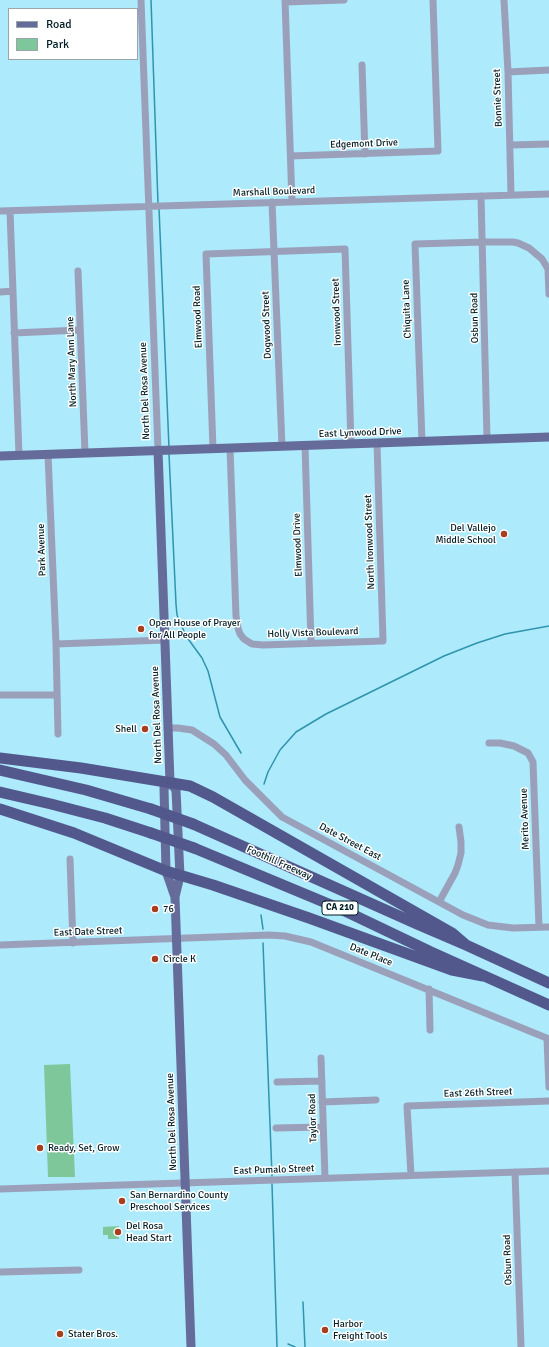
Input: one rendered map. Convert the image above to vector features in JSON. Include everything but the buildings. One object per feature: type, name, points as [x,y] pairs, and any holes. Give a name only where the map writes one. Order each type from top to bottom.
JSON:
[{"type":"highway","points":[[0,758],[55,764],[190,786],[452,933],[466,945]]},
{"type":"highway","name":"Foothill Freeway","points":[[0,770],[86,790],[151,809],[193,824],[549,983]]},
{"type":"highway","name":"Foothill Freeway","points":[[0,792],[105,818],[194,848],[343,910],[549,1006]]},
{"type":"highway","points":[[0,809],[74,834],[166,872],[309,918],[452,970],[483,976]]},
{"type":"main road","name":"East Lynwood Drive","points":[[0,456],[422,442],[549,436]]},
{"type":"main road","name":"North Del Rosa Avenue","points":[[165,450],[165,640],[170,782],[176,790],[180,876],[175,897],[191,1347]]},
{"type":"main road","name":"North Del Rosa Avenue","points":[[170,782],[164,788],[166,872],[175,897]]},
{"type":"street","name":"North Del Rosa Avenue","points":[[141,0],[156,206],[165,450]]},
{"type":"street","points":[[292,202],[285,1],[344,0]]},
{"type":"street","name":"Edgemont Drive","points":[[291,156],[438,151],[433,0]]},
{"type":"street","name":"Bonnie Street","points":[[504,0],[508,72],[510,195]]},
{"type":"street","points":[[362,65],[365,154]]},
{"type":"street","points":[[508,72],[549,70]]},
{"type":"street","points":[[510,145],[549,144]]},
{"type":"street","name":"Marshall Boulevard","points":[[0,211],[549,194]]},
{"type":"street","name":"Osbun Road","points":[[481,196],[487,439]]},
{"type":"street","name":"Dogwood Street","points":[[272,202],[282,446]]},
{"type":"street","points":[[10,211],[19,455]]},
{"type":"street","points":[[483,242],[513,242],[534,251],[542,259],[548,269],[549,294]]},
{"type":"street","name":"Chiquita Lane","points":[[422,442],[415,244],[483,242]]},
{"type":"street","name":"Ironwood Street","points":[[274,252],[345,249],[351,444]]},
{"type":"street","name":"Elmwood Road","points":[[213,448],[206,254],[274,252]]},
{"type":"street","name":"North Mary Ann Lane","points":[[78,271],[85,453]]},
{"type":"street","points":[[0,292],[13,291]]},
{"type":"street","points":[[14,333],[80,330]]},
{"type":"street","name":"North Ironwood Street","points":[[377,443],[383,641]]},
{"type":"street","name":"Elmwood Drive","points":[[305,445],[311,643]]},
{"type":"street","name":"Holly Vista Boulevard","points":[[230,448],[236,616],[240,634],[244,639],[252,644],[263,646],[383,641]]},
{"type":"street","name":"Park Avenue","points":[[48,454],[56,644],[58,734]]},
{"type":"street","points":[[56,644],[165,640]]},
{"type":"street","points":[[0,695],[57,695]]},
{"type":"street","name":"Date Street East","points":[[168,728],[192,730],[214,744],[226,755],[245,780],[282,817],[464,916],[488,925],[513,928],[549,927]]},
{"type":"street","name":"Merito Avenue","points":[[489,743],[500,743],[514,746],[528,753],[533,762],[539,927]]},
{"type":"street","points":[[439,902],[458,865],[461,853],[459,827]]},
{"type":"street","points":[[70,859],[73,943]]},
{"type":"street","name":"Date Place","points":[[177,939],[269,935],[296,938],[311,942],[548,1039]]},
{"type":"street","name":"East Date Street","points":[[0,945],[177,939]]},
{"type":"street","points":[[429,989],[430,1030]]},
{"type":"street","points":[[548,1039],[549,1086]]},
{"type":"street","name":"Taylor Road","points":[[321,1058],[325,1178]]},
{"type":"street","points":[[277,1082],[322,1081]]},
{"type":"street","points":[[322,1102],[376,1100]]},
{"type":"street","name":"East 26th Street","points":[[411,1175],[407,1106],[549,1101]]},
{"type":"street","points":[[276,1128],[323,1127]]},
{"type":"street","name":"East Pumalo Street","points":[[0,1189],[549,1171]]},
{"type":"street","name":"Osbun Road","points":[[515,1172],[521,1347]]},
{"type":"street","points":[[0,1272],[78,1270]]},
{"type":"green space","points":[[70,1064],[75,1177],[48,1177],[44,1065]]},
{"type":"green space","points":[[119,1226],[119,1239],[108,1239],[108,1235],[103,1235],[103,1227]]},
{"type":"waterway","points":[[151,0],[158,204]]},
{"type":"waterway","points":[[159,208],[169,448]]},
{"type":"waterway","points":[[169,454],[177,615],[186,636],[202,658],[208,671],[220,717],[241,753]]},
{"type":"waterway","points":[[264,784],[268,772],[280,750],[296,732],[326,714],[444,656],[505,634],[549,626]]},
{"type":"waterway","points":[[261,915],[263,929]]},
{"type":"waterway","points":[[263,943],[272,1176]]},
{"type":"waterway","points":[[272,1184],[277,1347]]},
{"type":"waterway","points":[[303,1302],[305,1347]]},
{"type":"waterway","points":[[288,1344],[295,1347]]},
{"type":"place","name":"Del Vallejo Middle School","points":[[504,534]]},
{"type":"place","name":"Open House of Prayer for All People","points":[[141,629]]},
{"type":"place","name":"Shell","points":[[145,729]]},
{"type":"place","name":"76","points":[[155,909]]},
{"type":"place","name":"Circle K","points":[[155,959]]},
{"type":"place","name":"Ready, Set, Grow","points":[[40,1148]]},
{"type":"place","name":"San Bernardino County Preschool Services","points":[[122,1201]]},
{"type":"place","name":"Del Rosa Head Start","points":[[118,1232]]},
{"type":"place","name":"Harbor Freight Tools","points":[[325,1330]]},
{"type":"place","name":"Stater Bros.","points":[[60,1334]]}]
